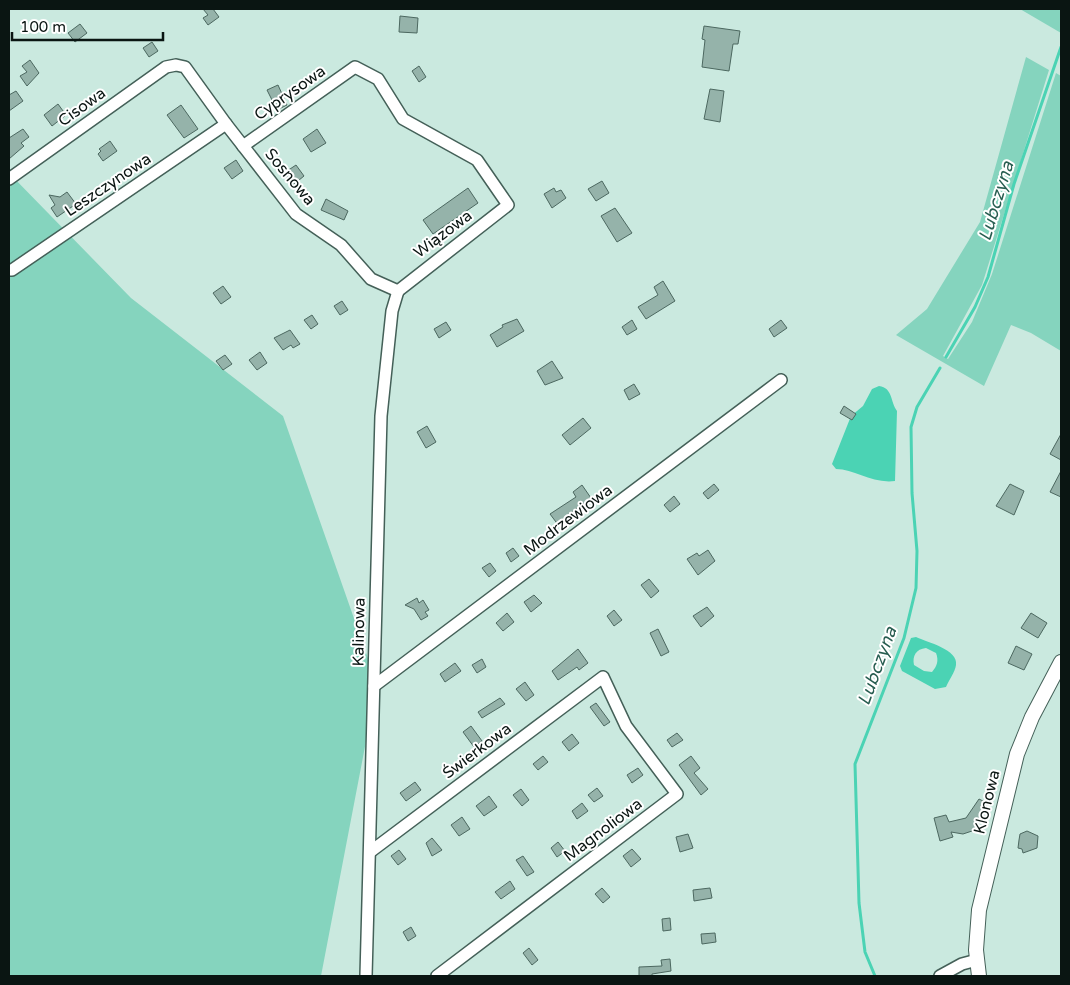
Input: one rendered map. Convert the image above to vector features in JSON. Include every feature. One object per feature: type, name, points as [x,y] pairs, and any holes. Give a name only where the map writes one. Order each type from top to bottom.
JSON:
[{"type":"street","name":"Sosnowa","points":[[176,65],[185,67],[226,124],[296,214],[341,245],[371,279],[398,291]]},
{"type":"street","name":"Cisowa","points":[[9,179],[166,67],[176,65]]},
{"type":"street","name":"Cyprysowa","points":[[243,146],[355,67],[378,79],[403,119],[477,160],[508,205]]},
{"type":"street","name":"Leszczynowa","points":[[9,270],[12,270],[226,124]]},
{"type":"street","name":"Wiązowa","points":[[398,291],[508,205]]},
{"type":"street","name":"Kalinowa","points":[[366,976],[380,416],[392,311],[398,291]]},
{"type":"street","name":"Modrzewiowa","points":[[374,686],[781,380]]},
{"type":"street","name":"Klonowa","points":[[979,976],[977,960],[979,910],[1017,754],[1032,717],[1061,662]]},
{"type":"street","name":"Świerkowa","points":[[370,852],[603,676]]},
{"type":"street","name":"Magnoliowa","points":[[437,976],[677,794],[626,726],[603,676]]},
{"type":"street","points":[[940,976],[962,964],[977,960]]},
{"type":"shaded area","points":[[1020,9],[1061,9],[1061,33]]},
{"type":"shaded area","points":[[1026,57],[1049,70],[982,285],[943,356],[948,359],[972,322],[992,274],[1056,73],[1061,76],[1061,351],[1031,333],[1011,325],[984,386],[896,335],[927,309],[980,222]]},
{"type":"shaded area","points":[[9,173],[131,298],[283,416],[377,684],[321,976],[9,976]]},
{"type":"shaded area","points":[[879,386],[887,389],[897,411],[895,481],[871,479],[850,471],[836,469],[832,464],[851,416],[863,406],[872,389]]},
{"type":"shaded area","points":[[916,637],[934,644],[953,655],[956,665],[946,687],[935,689],[902,671],[900,666],[911,638]],"holes":[[[926,648],[936,653],[937,663],[932,672],[924,671],[914,665],[914,656],[917,651]]]},
{"type":"building","points":[[203,9],[213,9],[219,17],[208,25],[203,18],[208,15]]},
{"type":"building","points":[[400,16],[418,18],[417,33],[399,32]]},
{"type":"building","points":[[80,24],[87,33],[75,42],[68,33]]},
{"type":"building","points":[[704,26],[740,31],[738,44],[733,44],[729,71],[702,67],[705,40],[702,39]]},
{"type":"building","points":[[152,42],[158,51],[149,57],[143,48]]},
{"type":"building","points":[[30,60],[39,73],[27,86],[20,76],[27,72],[22,66]]},
{"type":"building","points":[[419,66],[426,77],[419,82],[412,71]]},
{"type":"building","points":[[278,85],[287,105],[277,110],[267,90]]},
{"type":"building","points":[[710,89],[724,91],[720,122],[704,119]]},
{"type":"building","points":[[16,91],[23,101],[9,111],[9,95]]},
{"type":"building","points":[[58,104],[66,115],[52,126],[44,115]]},
{"type":"building","points":[[181,105],[198,129],[184,138],[167,115]]},
{"type":"building","points":[[23,129],[29,137],[21,143],[24,146],[9,159],[9,138]]},
{"type":"building","points":[[317,129],[326,143],[311,152],[303,139]]},
{"type":"building","points":[[110,141],[117,151],[103,161],[98,154],[101,151],[99,149]]},
{"type":"building","points":[[236,160],[243,171],[232,179],[224,168]]},
{"type":"building","points":[[296,165],[304,176],[293,185],[284,173]]},
{"type":"building","points":[[602,181],[609,193],[596,201],[588,189]]},
{"type":"building","points":[[468,188],[478,203],[433,234],[423,220]]},
{"type":"building","points":[[554,188],[556,192],[561,190],[566,198],[552,208],[544,194]]},
{"type":"building","points":[[67,192],[76,204],[57,217],[51,208],[55,205],[49,195],[60,197]]},
{"type":"building","points":[[326,199],[348,211],[344,220],[321,210]]},
{"type":"building","points":[[615,208],[632,233],[617,242],[601,216]]},
{"type":"building","points":[[663,281],[675,301],[646,319],[638,307],[658,295],[654,287]]},
{"type":"building","points":[[223,286],[231,297],[221,304],[213,293]]},
{"type":"building","points":[[342,301],[348,310],[340,315],[334,306]]},
{"type":"building","points":[[312,315],[318,324],[311,329],[304,320]]},
{"type":"building","points":[[517,319],[524,331],[497,347],[490,335],[503,327],[502,325]]},
{"type":"building","points":[[632,320],[637,329],[627,335],[622,327]]},
{"type":"building","points":[[781,320],[787,328],[774,337],[769,329]]},
{"type":"building","points":[[446,322],[451,330],[439,338],[434,329]]},
{"type":"building","points":[[290,330],[300,344],[293,348],[291,345],[283,350],[274,338]]},
{"type":"building","points":[[260,352],[267,363],[257,370],[249,360]]},
{"type":"building","points":[[225,355],[232,364],[223,370],[216,361]]},
{"type":"building","points":[[552,361],[563,378],[545,385],[537,371]]},
{"type":"building","points":[[634,384],[640,394],[629,400],[624,390]]},
{"type":"building","points":[[844,406],[856,414],[852,420],[840,413]]},
{"type":"building","points":[[583,418],[591,428],[570,445],[562,435]]},
{"type":"building","points":[[427,426],[436,442],[426,448],[417,432]]},
{"type":"building","points":[[1061,434],[1061,460],[1050,454]]},
{"type":"building","points":[[1061,471],[1061,497],[1050,492]]},
{"type":"building","points":[[714,484],[719,490],[708,499],[703,493]]},
{"type":"building","points":[[1010,484],[1024,491],[1014,515],[996,506]]},
{"type":"building","points":[[582,485],[591,498],[566,516],[568,519],[559,526],[550,514],[576,497],[573,492]]},
{"type":"building","points":[[674,496],[680,504],[670,512],[664,505]]},
{"type":"building","points":[[513,548],[519,556],[511,562],[506,553]]},
{"type":"building","points":[[708,550],[715,561],[698,575],[687,559],[697,553],[699,556]]},
{"type":"building","points":[[490,563],[496,571],[489,577],[482,568]]},
{"type":"building","points":[[649,579],[659,591],[651,598],[641,585]]},
{"type":"building","points":[[534,595],[542,603],[531,612],[524,602]]},
{"type":"building","points":[[417,598],[419,603],[423,600],[429,610],[425,612],[428,616],[421,620],[414,609],[405,605]]},
{"type":"building","points":[[707,607],[714,616],[701,627],[693,616]]},
{"type":"building","points":[[614,610],[622,620],[614,626],[607,616]]},
{"type":"building","points":[[507,613],[514,622],[503,631],[496,623]]},
{"type":"building","points":[[1031,613],[1047,623],[1038,638],[1021,628]]},
{"type":"building","points":[[658,629],[669,652],[661,656],[650,633]]},
{"type":"building","points":[[1016,646],[1032,654],[1024,670],[1008,663]]},
{"type":"building","points":[[578,649],[588,663],[579,670],[577,667],[558,680],[552,671]]},
{"type":"building","points":[[482,659],[486,667],[477,673],[472,665]]},
{"type":"building","points":[[455,663],[461,671],[445,682],[440,674]]},
{"type":"building","points":[[525,682],[534,695],[526,701],[516,689]]},
{"type":"building","points":[[500,698],[505,704],[482,718],[478,712]]},
{"type":"building","points":[[596,703],[610,722],[604,726],[590,707]]},
{"type":"building","points":[[471,726],[482,741],[474,747],[463,732]]},
{"type":"building","points":[[677,733],[683,740],[672,747],[667,740]]},
{"type":"building","points":[[572,734],[579,743],[569,751],[562,742]]},
{"type":"building","points":[[543,756],[548,762],[538,770],[533,764]]},
{"type":"building","points":[[691,756],[700,768],[694,773],[708,789],[701,795],[679,765]]},
{"type":"building","points":[[638,768],[643,775],[632,783],[627,775]]},
{"type":"building","points":[[415,782],[421,790],[406,801],[400,793]]},
{"type":"building","points":[[597,788],[603,796],[594,802],[588,795]]},
{"type":"building","points":[[521,789],[529,800],[522,806],[513,795]]},
{"type":"building","points":[[489,796],[497,807],[484,816],[476,806]]},
{"type":"building","points":[[979,799],[987,803],[975,830],[963,834],[951,832],[953,837],[940,841],[934,818],[946,815],[949,822],[966,818]]},
{"type":"building","points":[[582,803],[588,811],[577,819],[572,811]]},
{"type":"building","points":[[462,817],[470,829],[459,836],[451,825]]},
{"type":"building","points":[[1027,831],[1038,836],[1037,848],[1023,853],[1022,849],[1018,848],[1020,834]]},
{"type":"building","points":[[688,834],[693,848],[680,852],[676,837]]},
{"type":"building","points":[[432,838],[442,850],[432,856],[426,843]]},
{"type":"building","points":[[558,842],[565,851],[557,857],[551,848]]},
{"type":"building","points":[[632,849],[641,859],[631,867],[623,856]]},
{"type":"building","points":[[399,850],[406,859],[398,865],[391,856]]},
{"type":"building","points":[[523,856],[534,872],[527,876],[516,860]]},
{"type":"building","points":[[510,881],[515,889],[501,899],[495,892]]},
{"type":"building","points":[[602,888],[610,897],[603,903],[595,894]]},
{"type":"building","points":[[710,888],[712,898],[694,901],[693,890]]},
{"type":"building","points":[[670,918],[671,930],[663,931],[662,919]]},
{"type":"building","points":[[411,927],[416,936],[408,941],[403,932]]},
{"type":"building","points":[[715,933],[716,942],[702,944],[701,934]]},
{"type":"building","points":[[529,948],[538,960],[532,965],[523,953]]},
{"type":"building","points":[[670,959],[671,971],[652,974],[652,976],[639,976],[639,967],[662,966],[661,960]]},
{"type":"waterway","name":"Lubczyna","points":[[946,357],[975,307],[988,277],[1014,184],[1061,47]]},
{"type":"waterway","name":"Lubczyna","points":[[875,976],[865,952],[859,903],[855,764],[904,638],[916,588],[917,551],[912,493],[911,427],[917,407],[940,368]]}]
